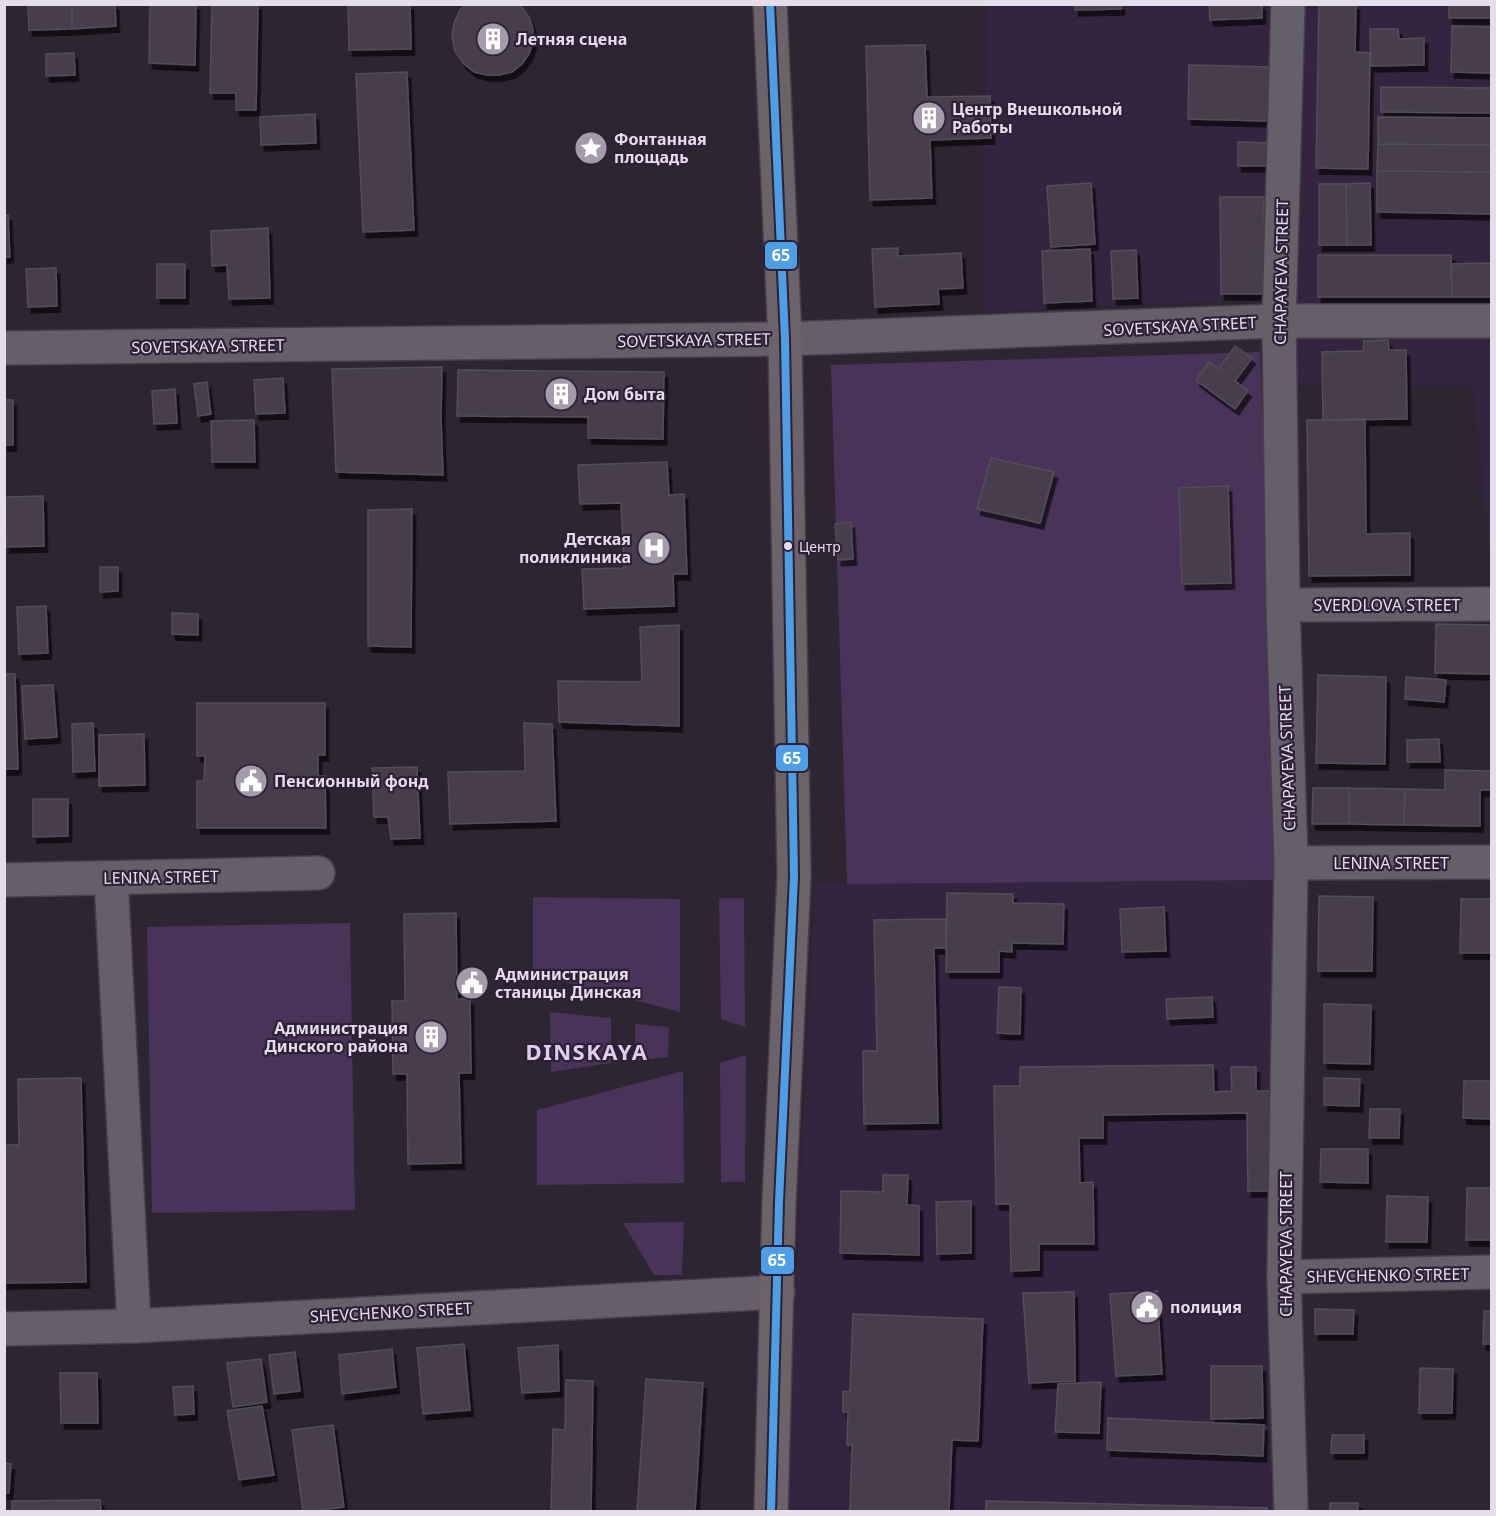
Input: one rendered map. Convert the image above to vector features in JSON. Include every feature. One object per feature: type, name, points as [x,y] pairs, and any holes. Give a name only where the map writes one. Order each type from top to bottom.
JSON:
[{"type":"main road","points":[[770,4],[785,339],[794,876],[779,1202],[771,1512]]},
{"type":"street","name":"CHAPAYEVA STREET","points":[[1288,4],[1279,321],[1283,606],[1291,863],[1284,1277],[1291,1512]]},
{"type":"street","name":"SOVETSKAYA STREET","points":[[4,348],[785,339],[1279,321],[1491,321]]},
{"type":"street","name":"SVERDLOVA STREET","points":[[1283,606],[1491,604]]},
{"type":"street","name":"LENINA STREET","points":[[1291,863],[1491,862]]},
{"type":"street","name":"LENINA STREET","points":[[4,880],[318,873]]},
{"type":"street","points":[[111,878],[134,1326]]},
{"type":"street","name":"SHEVCHENKO STREET","points":[[1284,1277],[1491,1272]]},
{"type":"street","name":"SHEVCHENKO STREET","points":[[4,1329],[134,1326],[778,1292]]},
{"type":"shaded area","points":[[986,5],[1491,5],[1491,572],[1474,386],[1261,385],[1255,299],[984,312]]},
{"type":"shaded area","points":[[1260,352],[1280,880],[847,884],[831,365]]},
{"type":"shaded area","points":[[1280,880],[1273,1511],[785,1512],[815,882],[847,884]]},
{"type":"shaded area","points":[[533,897],[680,899],[680,1012],[533,974]]},
{"type":"shaded area","points":[[719,898],[744,898],[745,1027],[721,1019]]},
{"type":"shaded area","points":[[350,923],[355,1210],[152,1213],[147,927]]},
{"type":"shaded area","points":[[550,1012],[611,1018],[611,1063],[551,1072]]},
{"type":"shaded area","points":[[635,1024],[669,1027],[668,1057],[635,1061]]},
{"type":"shaded area","points":[[746,1055],[745,1182],[721,1182],[720,1063]]},
{"type":"shaded area","points":[[683,1071],[684,1183],[537,1185],[537,1110]]},
{"type":"shaded area","points":[[684,1222],[682,1275],[654,1275],[623,1223]]},
{"type":"building","points":[[28,4],[72,4],[72,29],[29,30]]},
{"type":"building","points":[[72,4],[115,4],[116,26],[72,29]]},
{"type":"building","points":[[150,4],[196,4],[195,65],[149,63]]},
{"type":"building","points":[[212,4],[258,4],[256,110],[236,110],[236,93],[210,93]]},
{"type":"building","points":[[348,4],[410,4],[411,49],[349,50]]},
{"type":"building","name":"Летняя сцена","points":[[467,4],[519,4],[529,17],[533,29],[533,42],[522,64],[512,72],[487,75],[474,72],[463,63],[455,51],[452,37],[454,23],[460,10]]},
{"type":"building","points":[[1075,4],[1121,4],[1121,9],[1075,10]]},
{"type":"building","points":[[1209,4],[1262,4],[1262,18],[1210,20]]},
{"type":"building","points":[[1319,4],[1356,4],[1355,52],[1370,53],[1368,169],[1316,168]]},
{"type":"building","points":[[1449,4],[1492,4],[1492,18],[1449,18]]},
{"type":"building","points":[[1452,26],[1492,27],[1492,73],[1451,72]]},
{"type":"building","points":[[1370,29],[1398,29],[1399,39],[1424,38],[1424,65],[1371,66]]},
{"type":"building","name":"Центр Внешкольной Работы","points":[[925,45],[927,97],[990,96],[991,138],[930,140],[932,198],[870,200],[866,46]]},
{"type":"building","points":[[74,53],[75,75],[46,76],[46,54]]},
{"type":"building","points":[[1189,65],[1270,67],[1268,121],[1188,119]]},
{"type":"building","points":[[407,72],[414,230],[363,232],[356,74]]},
{"type":"building","points":[[1381,87],[1492,88],[1492,113],[1381,112]]},
{"type":"building","points":[[315,114],[316,143],[261,145],[260,117]]},
{"type":"building","points":[[1378,117],[1492,118],[1492,145],[1378,144]]},
{"type":"building","points":[[1238,142],[1268,143],[1269,166],[1238,166]]},
{"type":"building","points":[[1378,144],[1492,145],[1492,172],[1377,171]]},
{"type":"building","points":[[1377,171],[1492,172],[1492,214],[1377,212]]},
{"type":"building","points":[[1091,183],[1095,244],[1051,247],[1047,186]]},
{"type":"building","points":[[1370,183],[1371,245],[1347,245],[1346,184]]},
{"type":"building","points":[[1319,184],[1346,184],[1347,245],[1319,245]]},
{"type":"building","points":[[1220,197],[1264,197],[1265,294],[1221,294]]},
{"type":"building","points":[[8,215],[10,257],[4,257],[4,216]]},
{"type":"building","points":[[268,228],[270,298],[229,299],[227,265],[212,266],[211,231]]},
{"type":"building","points":[[898,248],[898,256],[961,253],[963,288],[938,289],[939,304],[875,307],[872,249]]},
{"type":"building","points":[[1090,249],[1092,301],[1044,303],[1042,251]]},
{"type":"building","points":[[1136,250],[1138,298],[1113,299],[1111,251]]},
{"type":"building","points":[[1318,255],[1451,255],[1452,297],[1318,297]]},
{"type":"building","points":[[1492,263],[1492,297],[1452,297],[1451,264]]},
{"type":"building","points":[[157,264],[185,264],[185,298],[157,298]]},
{"type":"building","points":[[56,268],[57,306],[28,307],[26,269]]},
{"type":"building","points":[[1388,340],[1389,350],[1406,350],[1407,419],[1323,420],[1322,352],[1363,351],[1364,341]]},
{"type":"building","points":[[1235,346],[1252,358],[1235,381],[1248,391],[1235,409],[1196,380],[1209,362],[1219,369]]},
{"type":"building","points":[[442,367],[443,475],[336,472],[332,369]]},
{"type":"building","name":"Дом быта","points":[[458,370],[664,372],[663,439],[588,438],[588,417],[457,416]]},
{"type":"building","points":[[283,378],[285,413],[256,414],[254,380]]},
{"type":"building","points":[[207,382],[211,414],[198,416],[194,384]]},
{"type":"building","points":[[175,389],[177,423],[154,424],[152,391]]},
{"type":"building","points":[[4,400],[13,400],[13,445],[4,445]]},
{"type":"building","points":[[1365,419],[1366,534],[1410,533],[1410,575],[1309,576],[1307,420]]},
{"type":"building","points":[[254,420],[255,462],[212,462],[211,421]]},
{"type":"building","points":[[991,458],[1054,472],[1040,523],[977,509]]},
{"type":"building","name":"Детская поликлиника","points":[[667,462],[669,495],[684,494],[687,574],[673,574],[674,606],[584,609],[582,569],[624,568],[621,503],[580,504],[578,465]]},
{"type":"building","points":[[1228,486],[1231,583],[1182,584],[1179,488]]},
{"type":"building","points":[[43,496],[44,546],[6,547],[5,497]]},
{"type":"building","points":[[412,509],[411,647],[368,646],[368,510]]},
{"type":"building","points":[[851,522],[853,559],[838,560],[835,524]]},
{"type":"building","points":[[100,567],[118,567],[118,591],[100,592]]},
{"type":"building","points":[[46,606],[48,653],[19,654],[17,607]]},
{"type":"building","points":[[172,613],[198,614],[198,635],[172,634]]},
{"type":"building","points":[[1436,624],[1492,625],[1492,674],[1435,673]]},
{"type":"building","points":[[679,625],[679,726],[559,722],[558,681],[642,682],[640,627]]},
{"type":"building","points":[[4,674],[15,674],[18,769],[4,769]]},
{"type":"building","points":[[1318,675],[1386,677],[1385,764],[1316,763]]},
{"type":"building","points":[[1406,677],[1446,680],[1444,702],[1405,699]]},
{"type":"building","points":[[53,685],[57,737],[25,739],[22,686]]},
{"type":"building","points":[[197,703],[325,703],[325,755],[318,755],[318,776],[325,776],[326,828],[197,828],[197,781],[204,781],[205,756],[197,756]]},
{"type":"building","points":[[93,723],[95,771],[73,772],[72,724]]},
{"type":"building","points":[[524,723],[552,724],[556,821],[450,824],[448,772],[525,771]]},
{"type":"building","points":[[144,734],[145,785],[99,786],[99,735]]},
{"type":"building","points":[[1439,739],[1440,762],[1407,762],[1407,740]]},
{"type":"building","points":[[417,767],[420,838],[391,839],[388,817],[374,817],[372,768]]},
{"type":"building","points":[[1445,770],[1492,771],[1492,790],[1480,790],[1480,826],[1404,825],[1405,789],[1445,790]]},
{"type":"building","points":[[1313,788],[1349,788],[1349,824],[1312,824]]},
{"type":"building","points":[[1349,788],[1405,789],[1404,825],[1349,824]]},
{"type":"building","points":[[33,799],[68,799],[68,836],[33,837]]},
{"type":"building","points":[[947,893],[1013,894],[1013,903],[1064,904],[1063,944],[1012,943],[1012,952],[999,951],[999,972],[946,972]]},
{"type":"building","points":[[1319,896],[1373,897],[1372,971],[1318,971]]},
{"type":"building","points":[[1461,899],[1492,899],[1492,953],[1460,953]]},
{"type":"building","points":[[1164,907],[1166,951],[1122,952],[1120,909]]},
{"type":"building","name":"Администрация Динского района","points":[[456,913],[457,999],[470,999],[471,1073],[459,1073],[461,1163],[408,1164],[407,1074],[393,1074],[392,1001],[405,1001],[404,914]]},
{"type":"building","points":[[946,919],[946,948],[934,948],[938,1123],[864,1124],[863,1051],[877,1051],[874,920]]},
{"type":"building","points":[[999,987],[1021,988],[1020,1034],[997,1033]]},
{"type":"building","points":[[1212,997],[1213,1017],[1167,1019],[1166,999]]},
{"type":"building","points":[[1324,1004],[1371,1005],[1370,1064],[1324,1063]]},
{"type":"building","points":[[1213,1065],[1214,1092],[1232,1091],[1231,1067],[1256,1067],[1256,1091],[1270,1091],[1271,1191],[1248,1191],[1247,1113],[1103,1115],[1103,1138],[1079,1138],[1080,1183],[1093,1182],[1094,1244],[1039,1244],[1039,1270],[1011,1271],[1010,1204],[996,1204],[994,1086],[1020,1086],[1020,1067]]},
{"type":"building","points":[[81,1078],[86,1282],[4,1283],[4,1145],[19,1145],[18,1079]]},
{"type":"building","points":[[1324,1078],[1360,1079],[1359,1106],[1324,1105]]},
{"type":"building","points":[[1464,1081],[1492,1081],[1492,1119],[1463,1118]]},
{"type":"building","points":[[1370,1109],[1400,1109],[1399,1138],[1369,1138]]},
{"type":"building","points":[[1321,1149],[1368,1149],[1368,1183],[1320,1182]]},
{"type":"building","points":[[883,1175],[908,1175],[907,1205],[919,1206],[919,1255],[840,1253],[841,1191],[883,1192]]},
{"type":"building","points":[[1467,1188],[1492,1188],[1492,1240],[1466,1240]]},
{"type":"building","points":[[1387,1196],[1428,1197],[1427,1242],[1386,1242]]},
{"type":"building","points":[[971,1201],[971,1253],[937,1254],[936,1202]]},
{"type":"building","points":[[1157,1291],[1162,1374],[1116,1376],[1110,1294]]},
{"type":"building","points":[[1074,1292],[1075,1381],[1029,1383],[1023,1293]]},
{"type":"building","points":[[1315,1309],[1354,1310],[1353,1334],[1315,1334]]},
{"type":"building","points":[[1484,1311],[1492,1311],[1492,1344],[1483,1344]]},
{"type":"building","points":[[853,1314],[983,1319],[978,1441],[952,1440],[949,1512],[850,1512],[852,1445],[847,1445],[848,1412],[843,1412],[843,1391],[850,1392]]},
{"type":"building","points":[[464,1344],[470,1410],[423,1414],[417,1348]]},
{"type":"building","points":[[558,1345],[559,1391],[522,1393],[518,1348]]},
{"type":"building","points":[[392,1349],[396,1387],[342,1394],[339,1355]]},
{"type":"building","points":[[295,1352],[300,1391],[274,1394],[269,1355]]},
{"type":"building","points":[[261,1359],[267,1402],[233,1407],[227,1363]]},
{"type":"building","points":[[1211,1366],[1262,1366],[1263,1418],[1211,1419]]},
{"type":"building","points":[[1420,1368],[1453,1369],[1452,1413],[1419,1413]]},
{"type":"building","points":[[60,1373],[97,1373],[98,1423],[61,1423]]},
{"type":"building","points":[[646,1379],[703,1383],[695,1512],[637,1512]]},
{"type":"building","points":[[566,1380],[593,1381],[591,1512],[551,1512],[553,1429],[565,1430]]},
{"type":"building","points":[[1101,1382],[1099,1433],[1055,1432],[1058,1384]]},
{"type":"building","points":[[193,1386],[194,1414],[175,1415],[173,1387]]},
{"type":"building","points":[[262,1406],[274,1475],[239,1480],[227,1411]]},
{"type":"building","points":[[1108,1418],[1264,1425],[1263,1456],[1107,1450]]},
{"type":"building","points":[[333,1425],[344,1507],[303,1512],[292,1430]]},
{"type":"building","points":[[1332,1435],[1364,1435],[1364,1453],[1331,1453]]},
{"type":"building","points":[[4,1463],[11,1464],[9,1493],[4,1493]]},
{"type":"building","points":[[100,1500],[101,1512],[12,1512],[12,1501]]},
{"type":"building","points":[[986,1501],[1267,1508],[1266,1512],[986,1512]]},
{"type":"building","points":[[1330,1503],[1358,1503],[1358,1512],[1330,1512]]},
{"type":"transit line","name":"65","points":[[770,4],[785,339],[794,876],[779,1202],[771,1512]]},
{"type":"place","name":"Летняя сцена","points":[[493,39]]},
{"type":"place","name":"Центр Внешкольной Работы","points":[[929,118]]},
{"type":"place","name":"Фонтанная площадь","points":[[591,148]]},
{"type":"place","name":"Дом быта","points":[[561,394]]},
{"type":"place","name":"Центр","points":[[788,546]]},
{"type":"place","name":"Детская поликлиника","points":[[654,548]]},
{"type":"place","name":"Пенсионный фонд","points":[[251,781]]},
{"type":"place","name":"Администрация станицы Динская","points":[[472,983]]},
{"type":"place","name":"Администрация Динского района","points":[[431,1037]]},
{"type":"place","name":"полиция","points":[[1147,1307]]},
{"type":"district","name":"DINSKAYA","points":[[587,1052]]}]
